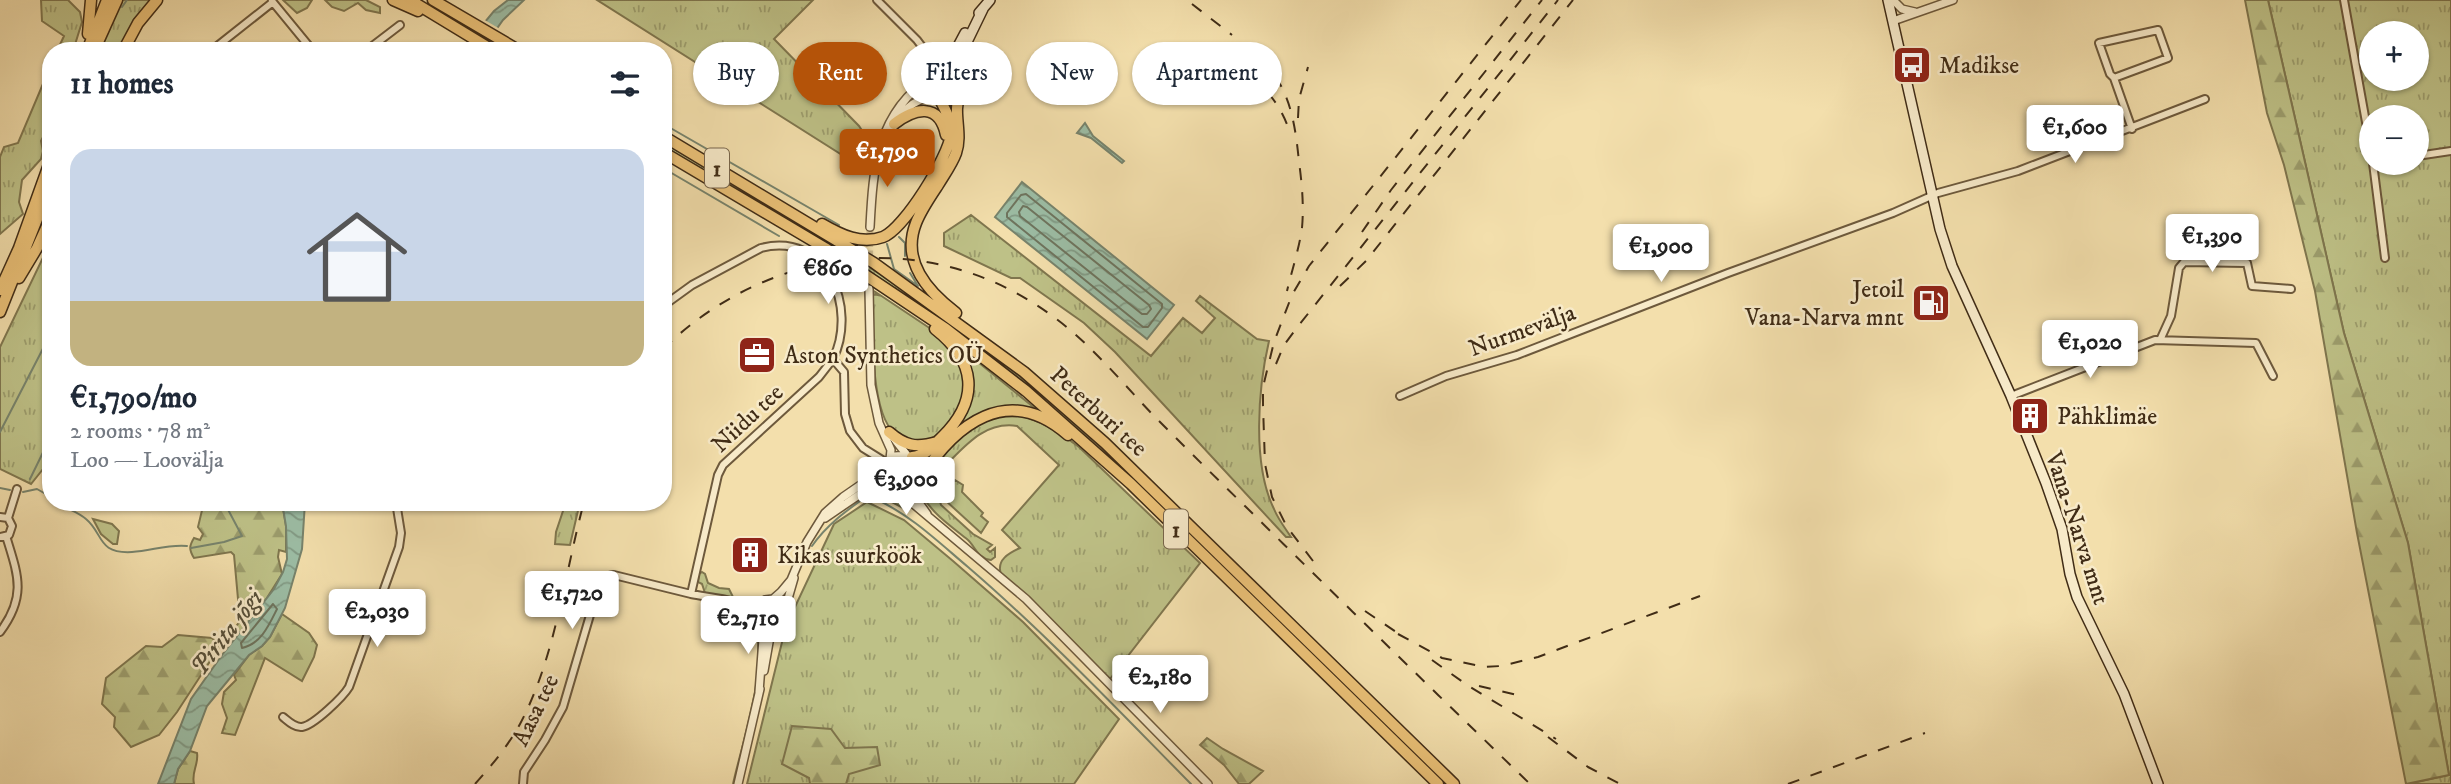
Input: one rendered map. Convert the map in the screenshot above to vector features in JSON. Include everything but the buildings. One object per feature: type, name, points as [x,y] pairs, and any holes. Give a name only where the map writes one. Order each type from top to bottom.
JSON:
[{"type":"highway","points":[[87,42],[92,0]]},
{"type":"highway","points":[[89,42],[107,0]]},
{"type":"highway","points":[[99,42],[117,0]]},
{"type":"highway","points":[[128,42],[138,23],[157,0]]},
{"type":"highway","points":[[393,0],[442,20]]},
{"type":"highway","points":[[410,0],[479,42]]},
{"type":"highway","points":[[433,0],[504,42]]},
{"type":"highway","points":[[447,0],[470,21]]},
{"type":"highway","points":[[771,200],[852,239],[883,237],[903,223],[946,151],[951,126],[941,105]]},
{"type":"highway","points":[[957,105],[960,135],[956,153],[916,223],[912,255],[914,265],[925,284],[948,307],[986,336],[994,349]]},
{"type":"highway","points":[[894,124],[908,114],[921,110],[930,112],[938,117],[944,126],[946,151]]},
{"type":"highway","name":"Peterburi tee","points":[[672,141],[874,263],[1024,372],[1105,443],[1454,784]]},
{"type":"highway","name":"Peterburi tee","points":[[672,157],[825,248],[946,329],[1017,384],[1131,484],[1438,784]]},
{"type":"highway","points":[[0,290],[19,248],[42,184]]},
{"type":"highway","points":[[0,312],[42,207]]},
{"type":"highway","points":[[13,283],[23,274],[42,235]]},
{"type":"highway","points":[[895,295],[904,307],[954,346],[964,362],[968,376],[968,396],[961,415],[925,454],[909,456]]},
{"type":"highway","points":[[917,483],[939,453],[966,426],[988,414],[1010,411],[1036,416],[1062,430],[1114,475],[1131,484]]},
{"type":"highway","points":[[889,432],[903,443],[915,447],[937,442]]},
{"type":"main road","points":[[959,42],[971,22],[990,0]]},
{"type":"main road","name":"Vana-Narva mnt","points":[[1891,0],[1893,21],[1932,195],[1952,266],[2011,396],[2062,529],[2077,597],[2124,694],[2158,784]]},
{"type":"main road","points":[[967,42],[983,9]]},
{"type":"street","points":[[877,0],[920,42]]},
{"type":"street","points":[[1891,0],[1905,10],[1919,12]]},
{"type":"street","points":[[1893,21],[1953,0]]},
{"type":"street","points":[[2344,0],[2363,105]]},
{"type":"street","points":[[222,42],[272,1],[306,42]]},
{"type":"street","points":[[378,42],[400,25]]},
{"type":"street","points":[[2114,78],[2168,58],[2158,30],[2099,43],[2132,129]]},
{"type":"street","points":[[1932,195],[2018,171],[2205,99]]},
{"type":"street","points":[[870,227],[882,135],[901,104]]},
{"type":"street","points":[[880,148],[894,124],[910,105]]},
{"type":"street","points":[[2429,155],[2451,152]]},
{"type":"street","points":[[2375,175],[2385,258]]},
{"type":"street","name":"Nurmevälja","points":[[1400,396],[1446,376],[1517,355],[1894,213],[1932,195]]},
{"type":"street","points":[[672,299],[692,285],[761,248],[782,245],[797,248],[818,260],[839,296],[843,325],[839,347],[833,359],[844,372],[845,414],[850,431],[863,448],[887,463]]},
{"type":"street","points":[[2161,338],[2171,316],[2179,268],[2183,262],[2247,263],[2252,286],[2291,289]]},
{"type":"street","points":[[869,289],[869,368],[878,424],[891,450],[887,463],[887,483]]},
{"type":"street","points":[[2011,396],[2161,338],[2256,343],[2273,376]]},
{"type":"street","name":"Niidu tee","points":[[691,594],[719,470],[820,377],[833,359]]},
{"type":"street","points":[[877,412],[889,432],[919,464],[917,500],[931,520]]},
{"type":"street","points":[[737,603],[763,601],[781,592],[791,580],[807,542],[825,513],[895,456],[909,456]]},
{"type":"street","points":[[820,522],[855,496],[875,485],[887,483],[1026,599],[1208,784]]},
{"type":"street","points":[[898,491],[910,490],[917,483]]},
{"type":"street","points":[[0,632],[15,606],[19,583],[3,537],[11,533],[12,526],[4,518],[17,489]]},
{"type":"street","points":[[283,717],[297,726],[306,726],[338,700],[349,687],[399,547],[401,533],[397,511]]},
{"type":"street","points":[[691,594],[737,603],[754,610],[766,624],[774,624],[780,621],[784,613],[797,567]]},
{"type":"street","name":"Aasa tee","points":[[523,784],[524,772],[563,707],[600,580],[614,575],[691,594]]},
{"type":"street","points":[[772,598],[781,604],[784,613]]},
{"type":"street","points":[[759,692],[763,639],[758,616],[759,605],[763,601]]},
{"type":"street","points":[[738,784],[774,624]]},
{"type":"green space","points":[[41,0],[68,0],[80,12],[82,22],[76,42],[61,42],[64,36],[42,21]]},
{"type":"green space","points":[[122,0],[152,0],[125,42],[104,42]]},
{"type":"green space","points":[[283,0],[312,0],[307,8],[297,13]]},
{"type":"green space","points":[[325,0],[366,0],[380,7],[380,13],[366,10],[358,3],[344,11],[332,7]]},
{"type":"green space","points":[[597,0],[813,0],[774,39],[777,42],[693,42],[693,61],[672,47],[672,42],[663,42]]},
{"type":"green space","points":[[2245,0],[2268,0],[2344,333],[2408,543],[2449,775],[2406,784],[2357,533],[2315,291],[2284,165],[2267,113]]},
{"type":"green space","points":[[2268,0],[2451,0],[2451,784],[2408,784],[2449,775],[2408,543],[2344,333]]},
{"type":"green space","points":[[779,44],[793,58],[793,105],[838,105],[859,126],[870,143],[863,165],[855,171],[842,155],[763,105],[779,105]]},
{"type":"green space","points":[[42,86],[41,159],[22,180],[19,202],[23,214],[0,234],[0,157],[4,147],[18,143]]},
{"type":"green space","points":[[672,147],[903,289],[1013,371],[1080,427],[1144,486],[1449,784],[1445,784],[1132,476],[1016,376],[927,309],[672,151]]},
{"type":"green space","points":[[971,215],[1151,356],[1183,318],[1202,333],[1215,318],[1196,301],[1200,296],[1257,339],[1269,341],[1260,403],[1262,471],[1267,491],[1291,537],[1286,537],[1115,352],[1084,323],[1020,278],[1011,278],[944,246],[944,233]]},
{"type":"green space","points":[[42,260],[42,470],[31,484],[0,469],[0,347]]},
{"type":"green space","points":[[874,291],[934,331],[962,366],[963,394],[956,415],[941,432],[921,444],[895,434],[881,407],[874,368],[873,294],[878,295]]},
{"type":"green space","points":[[957,345],[1047,418],[983,413],[967,421],[935,453],[932,451],[960,423],[971,398]]},
{"type":"green space","points":[[1014,414],[1048,427],[1079,447],[1200,563],[1110,679],[1001,574],[1002,561],[1020,548],[1002,530],[1059,465],[1017,426],[1006,425],[985,431],[976,437],[945,466],[948,474],[937,474],[933,478],[941,505],[973,534],[992,545],[987,549],[990,552],[995,548],[995,557],[991,560],[979,554],[968,540],[938,516],[923,497],[919,498],[920,489],[931,468],[959,436],[980,421]]},
{"type":"green space","points":[[902,458],[908,459],[916,467],[916,479],[908,487],[902,488],[896,487],[888,479],[887,473],[888,467],[896,459]]},
{"type":"green space","points":[[955,480],[963,485],[962,492],[983,513],[981,516],[988,522],[981,533],[945,500],[945,488]]},
{"type":"green space","points":[[883,486],[910,504],[905,509],[884,498],[874,488]]},
{"type":"green space","points":[[867,502],[904,520],[953,561],[1023,622],[1119,719],[1074,784],[846,784],[848,774],[810,778],[810,784],[747,784],[786,626],[834,524]]},
{"type":"green space","points":[[202,511],[284,511],[286,552],[279,550],[278,557],[282,574],[260,609],[229,646],[226,640],[240,621],[234,555],[231,552],[194,558],[190,546],[194,538],[200,540],[203,534],[198,527]]},
{"type":"green space","points":[[563,511],[578,511],[570,545],[555,544]]},
{"type":"green space","points":[[93,519],[112,524],[119,531],[117,544],[113,544],[101,534]]},
{"type":"green space","points":[[702,572],[708,583],[729,589],[734,599],[705,593],[702,584],[698,582]]},
{"type":"green space","points":[[767,602],[775,602],[780,611],[778,618],[767,620],[762,615],[762,607]]},
{"type":"green space","points":[[751,612],[757,623],[760,656],[755,695],[740,765],[733,784],[757,675],[757,631]]},
{"type":"green space","points":[[282,614],[309,633],[317,645],[302,681],[265,658],[235,735],[222,733],[227,718],[222,704],[224,692],[236,680],[234,675],[249,655],[270,637]]},
{"type":"green space","points":[[178,635],[212,638],[220,646],[159,735],[131,747],[114,727],[115,717],[102,704],[106,678],[146,646],[162,647]]},
{"type":"green space","points":[[792,726],[831,729],[845,748],[877,747],[880,765],[849,774],[846,784],[810,784],[809,778],[782,764]]},
{"type":"green space","points":[[1207,738],[1263,771],[1249,784],[1239,784],[1224,765],[1200,745]]},
{"type":"green space","points":[[190,751],[197,753],[194,784],[174,784],[178,769]]},
{"type":"water","points":[[508,0],[524,0],[503,20],[487,42],[468,42],[494,11]]},
{"type":"water","points":[[1085,123],[1093,136],[1124,161],[1122,163],[1091,138],[1077,133]]},
{"type":"water","points":[[1022,182],[1174,305],[1147,339],[995,217]]},
{"type":"water","points":[[284,511],[304,511],[302,549],[285,608],[270,637],[249,655],[207,706],[190,751],[178,769],[174,784],[158,784],[191,699],[274,589],[283,572],[287,559]]},
{"type":"pier","points":[[483,19],[500,29],[491,42],[463,41]]},
{"type":"waterway","points":[[122,7],[127,0]]},
{"type":"waterway","points":[[672,129],[839,225]]},
{"type":"waterway","points":[[672,173],[779,236]]},
{"type":"waterway","points":[[899,237],[905,243],[905,256]]},
{"type":"waterway","points":[[887,244],[894,269],[918,286],[910,273]]},
{"type":"waterway","points":[[0,432],[42,350]]},
{"type":"waterway","points":[[30,479],[42,454]]},
{"type":"waterway","points":[[0,488],[10,490]]},
{"type":"waterway","points":[[23,492],[37,489],[42,492]]},
{"type":"waterway","points":[[877,489],[883,489],[904,504]]},
{"type":"waterway","points":[[812,546],[832,523],[871,493],[874,498],[923,529],[1026,619],[1191,784]]},
{"type":"waterway","points":[[73,511],[86,519],[103,542],[113,550],[132,552],[187,546]]},
{"type":"waterway","points":[[191,548],[242,536],[229,511]]},
{"type":"tunnel","points":[[869,289],[870,227]]},
{"type":"railway","points":[[1313,561],[1287,527],[1272,497],[1265,464],[1263,387],[1274,342],[1292,295],[1309,266],[1521,0]]},
{"type":"railway","points":[[1362,232],[1391,190],[1542,0]]},
{"type":"railway","points":[[1276,364],[1284,345],[1299,325],[1558,0]]},
{"type":"railway","points":[[1340,286],[1366,261],[1573,0]]},
{"type":"railway","points":[[1192,4],[1232,35]]},
{"type":"railway","points":[[1298,118],[1299,99],[1308,67]]},
{"type":"railway","points":[[1282,89],[1293,119],[1303,211],[1302,228],[1287,291]]},
{"type":"railway","points":[[1277,105],[1288,127]]},
{"type":"railway","points":[[672,342],[706,314],[753,287],[802,269],[853,259],[905,259],[957,269],[1007,288],[1055,318],[1082,341],[1201,463],[1530,784]]},
{"type":"railway","points":[[475,784],[510,740],[532,698],[551,643],[582,511]]},
{"type":"railway","points":[[1398,634],[1442,658],[1484,667],[1501,666],[1538,657],[1700,596]]},
{"type":"railway","points":[[1365,611],[1405,638]]},
{"type":"railway","points":[[1432,660],[1467,685],[1556,739]]},
{"type":"railway","points":[[1479,686],[1517,695]]},
{"type":"railway","points":[[1788,784],[1925,733]]},
{"type":"railway","points":[[1548,737],[1588,767],[1620,784]]},
{"type":"place","name":"Madikse","points":[[1912,65]]},
{"type":"place","name":"Jetoil Vana-Narva mnt","points":[[1931,303]]},
{"type":"place","name":"Aston Synthetics OÜ","points":[[757,355]]},
{"type":"place","name":"Pähklimäe","points":[[2030,416]]},
{"type":"place","name":"Kikas suurköök","points":[[750,555]]},
{"type":"water label","name":"Pirita jõgi","points":[[226,632]]}]
